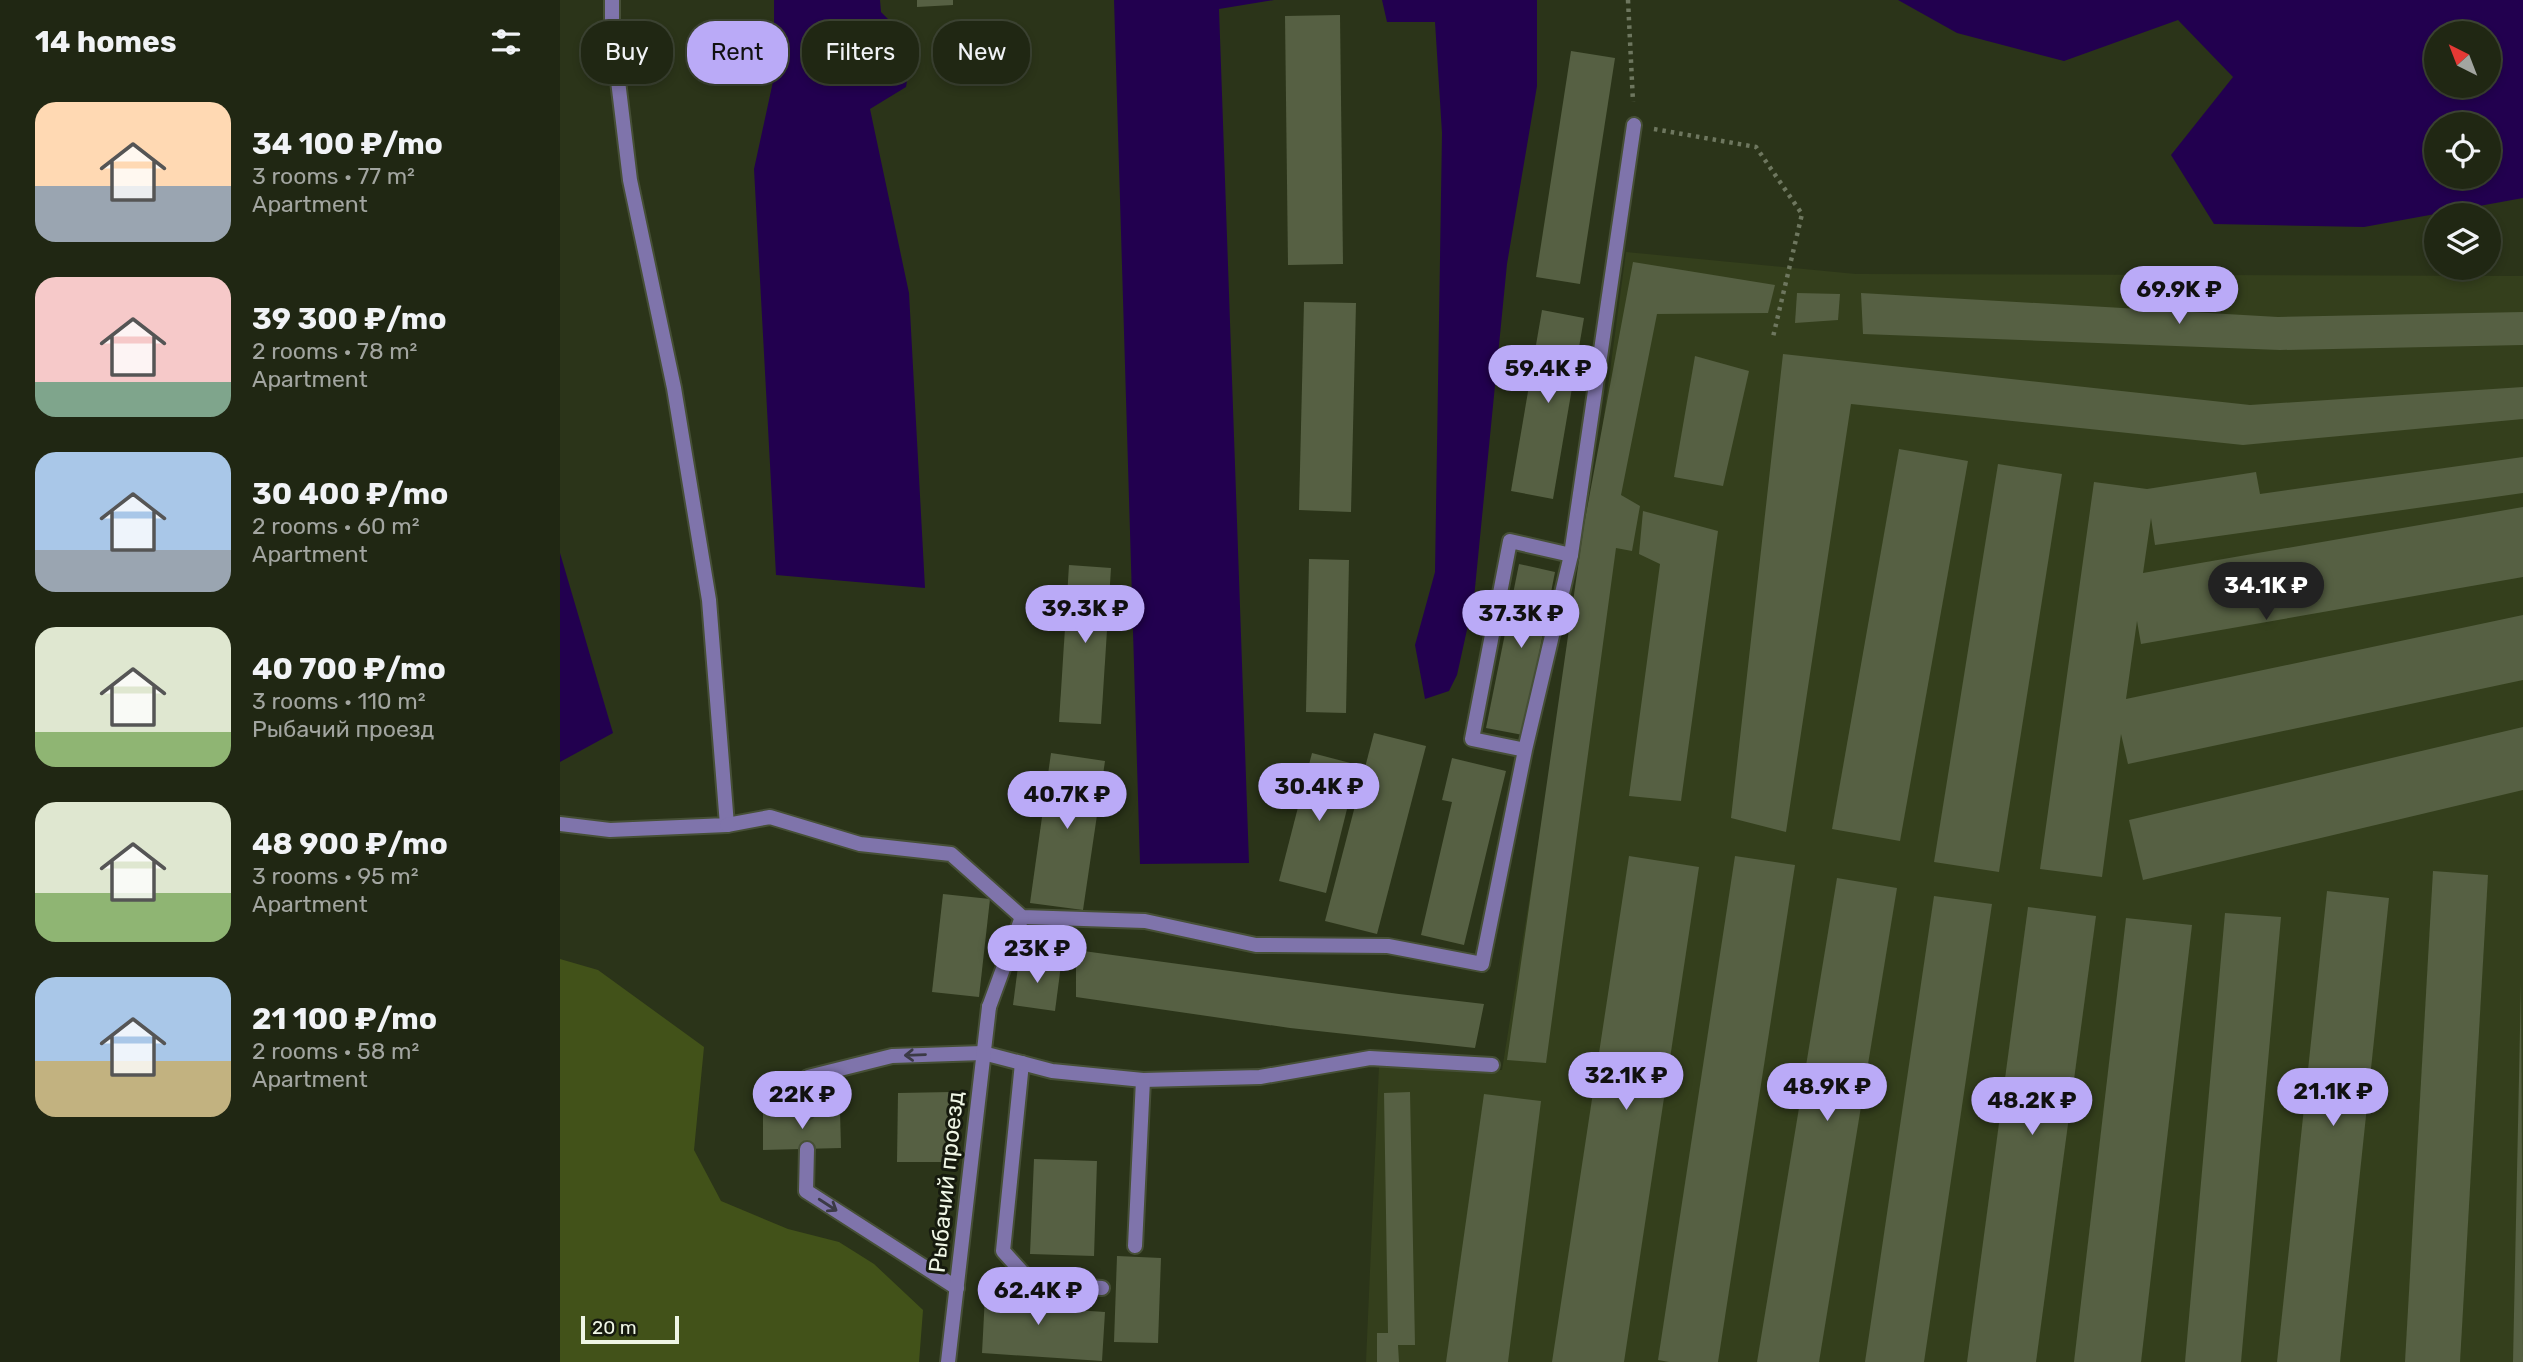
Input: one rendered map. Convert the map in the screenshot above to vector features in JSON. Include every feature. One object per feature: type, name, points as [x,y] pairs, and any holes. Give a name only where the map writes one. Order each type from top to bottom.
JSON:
[{"type":"street","points":[[612,0],[612,31],[630,180],[674,388],[709,600],[716,720],[727,825]]},
{"type":"street","points":[[560,824],[610,830],[727,825],[770,817],[860,844],[951,854],[1021,917],[1145,921],[1256,945],[1388,946],[1482,964],[1525,750],[1571,555],[1634,125]]},
{"type":"street","points":[[1525,750],[1472,739],[1510,541],[1571,555]]},
{"type":"street","name":"Рыбачий проезд","points":[[948,1362],[989,1007],[1021,917]]},
{"type":"street","points":[[807,1112],[808,1077],[892,1056],[983,1053],[1052,1071],[1143,1080],[1260,1077],[1370,1058],[1492,1065]]},
{"type":"street","points":[[1022,1063],[1003,1251],[1032,1283],[1102,1288]]},
{"type":"street","points":[[1135,1247],[1143,1080]]},
{"type":"street","points":[[807,1149],[806,1191],[957,1288]]},
{"type":"path","points":[[1628,0],[1634,125],[1756,147],[1802,214],[1773,337]]},
{"type":"shaded area","points":[[774,0],[880,0],[881,12],[890,21],[802,21],[802,84],[906,84],[906,87],[870,109],[909,293],[925,588],[776,575],[754,169],[772,84],[788,84],[788,21],[774,21]]},
{"type":"shaded area","points":[[1114,0],[1274,0],[1219,9],[1249,863],[1140,864]]},
{"type":"shaded area","points":[[1382,0],[1537,0],[1537,86],[1507,264],[1474,598],[1457,675],[1449,691],[1425,699],[1415,645],[1435,572],[1442,133],[1435,22],[1387,22]]},
{"type":"shaded area","points":[[1898,0],[2523,0],[2523,198],[2496,203],[2424,203],[2424,216],[2364,227],[2214,224],[2171,155],[2233,77],[2178,20],[2064,61],[1957,33]]},
{"type":"shaded area","points":[[1626,252],[1856,274],[2424,276],[2424,280],[2501,280],[2501,276],[2523,276],[2523,1362],[1366,1362],[1379,1066],[1502,1070],[1591,512]]},
{"type":"shaded area","points":[[560,553],[613,733],[560,762]]},
{"type":"shaded area","points":[[560,959],[598,970],[704,1047],[694,1150],[721,1201],[788,1229],[839,1242],[874,1264],[923,1310],[919,1362],[560,1362]]},
{"type":"building","points":[[917,0],[953,0],[953,5],[917,7]]},
{"type":"building","points":[[1340,15],[1343,264],[1288,265],[1285,16]]},
{"type":"building","points":[[1571,51],[1615,58],[1580,284],[1536,277]]},
{"type":"building","points":[[1633,262],[1775,285],[1768,313],[1657,314],[1621,495],[1640,506],[1632,551],[1616,548],[1546,1063],[1507,1060],[1584,525]]},
{"type":"building","points":[[1797,293],[1840,294],[1838,320],[1795,323]]},
{"type":"building","points":[[1861,293],[2278,317],[2523,312],[2523,345],[2280,350],[1863,334]]},
{"type":"building","points":[[1304,302],[1356,303],[1351,512],[1299,510]]},
{"type":"building","points":[[1542,310],[1584,318],[1553,499],[1511,491]]},
{"type":"building","points":[[1783,354],[2250,405],[2523,387],[2523,419],[2243,445],[1851,404],[1786,832],[1731,818]]},
{"type":"building","points":[[1695,356],[1749,371],[1723,486],[1674,477]]},
{"type":"building","points":[[1899,449],[1968,461],[1900,841],[1832,829]]},
{"type":"building","points":[[2523,457],[2523,493],[2155,545],[2151,518],[2143,573],[2523,507],[2523,577],[2141,644],[2137,621],[2126,699],[2523,615],[2523,680],[2128,764],[2121,734],[2102,877],[2040,869],[2094,482],[2147,489],[2256,472],[2260,494]]},
{"type":"building","points":[[1998,464],[2062,474],[1999,872],[1934,862]]},
{"type":"building","points":[[1643,511],[1718,531],[1681,801],[1629,796],[1660,564],[1639,554]]},
{"type":"building","points":[[1309,559],[1349,560],[1346,713],[1306,712]]},
{"type":"building","points":[[1519,564],[1555,572],[1523,735],[1486,728]]},
{"type":"building","points":[[1069,565],[1111,568],[1101,724],[1059,722]]},
{"type":"building","points":[[2523,727],[2523,790],[2143,880],[2129,820]]},
{"type":"building","points":[[1374,733],[1426,746],[1377,934],[1325,921]]},
{"type":"building","points":[[1051,753],[1105,761],[1083,910],[1030,903]]},
{"type":"building","points":[[1312,753],[1358,765],[1326,893],[1279,881]]},
{"type":"building","points":[[1452,758],[1506,771],[1464,945],[1421,935],[1452,802],[1442,800]]},
{"type":"building","points":[[1629,856],[1699,867],[1624,1362],[1552,1362]]},
{"type":"building","points":[[1735,856],[1795,865],[1718,1362],[1669,1362],[1658,1360]]},
{"type":"building","points":[[2433,871],[2488,875],[2460,1362],[2405,1362]]},
{"type":"building","points":[[1837,878],[1897,888],[1819,1362],[1757,1362]]},
{"type":"building","points":[[2327,891],[2389,898],[2340,1362],[2277,1362]]},
{"type":"building","points":[[943,894],[990,899],[979,997],[932,992]]},
{"type":"building","points":[[1934,896],[1992,904],[1924,1362],[1865,1362]]},
{"type":"building","points":[[2028,907],[2096,916],[2036,1362],[1967,1362]]},
{"type":"building","points":[[2225,913],[2281,917],[2241,1362],[2185,1362]]},
{"type":"building","points":[[2126,918],[2192,925],[2141,1362],[2074,1362]]},
{"type":"building","points":[[1076,950],[1484,1004],[1475,1048],[1290,1028],[1076,997]]},
{"type":"building","points":[[1019,959],[1061,965],[1055,1011],[1013,1005]]},
{"type":"building","points":[[2521,983],[2523,1362],[2513,1362]]},
{"type":"building","points":[[951,1092],[951,1162],[897,1162],[898,1093]]},
{"type":"building","points":[[1410,1092],[1415,1345],[1398,1345],[1399,1362],[1377,1362],[1377,1333],[1388,1333],[1384,1093]]},
{"type":"building","points":[[1484,1094],[1541,1101],[1508,1362],[1446,1362]]},
{"type":"building","points":[[840,1111],[841,1148],[763,1150],[763,1113]]},
{"type":"building","points":[[1034,1159],[1097,1161],[1094,1256],[1030,1254]]},
{"type":"building","points":[[1117,1256],[1161,1258],[1158,1343],[1114,1342]]},
{"type":"building","points":[[986,1277],[1017,1279],[1015,1306],[1105,1312],[1102,1361],[982,1353]]}]
